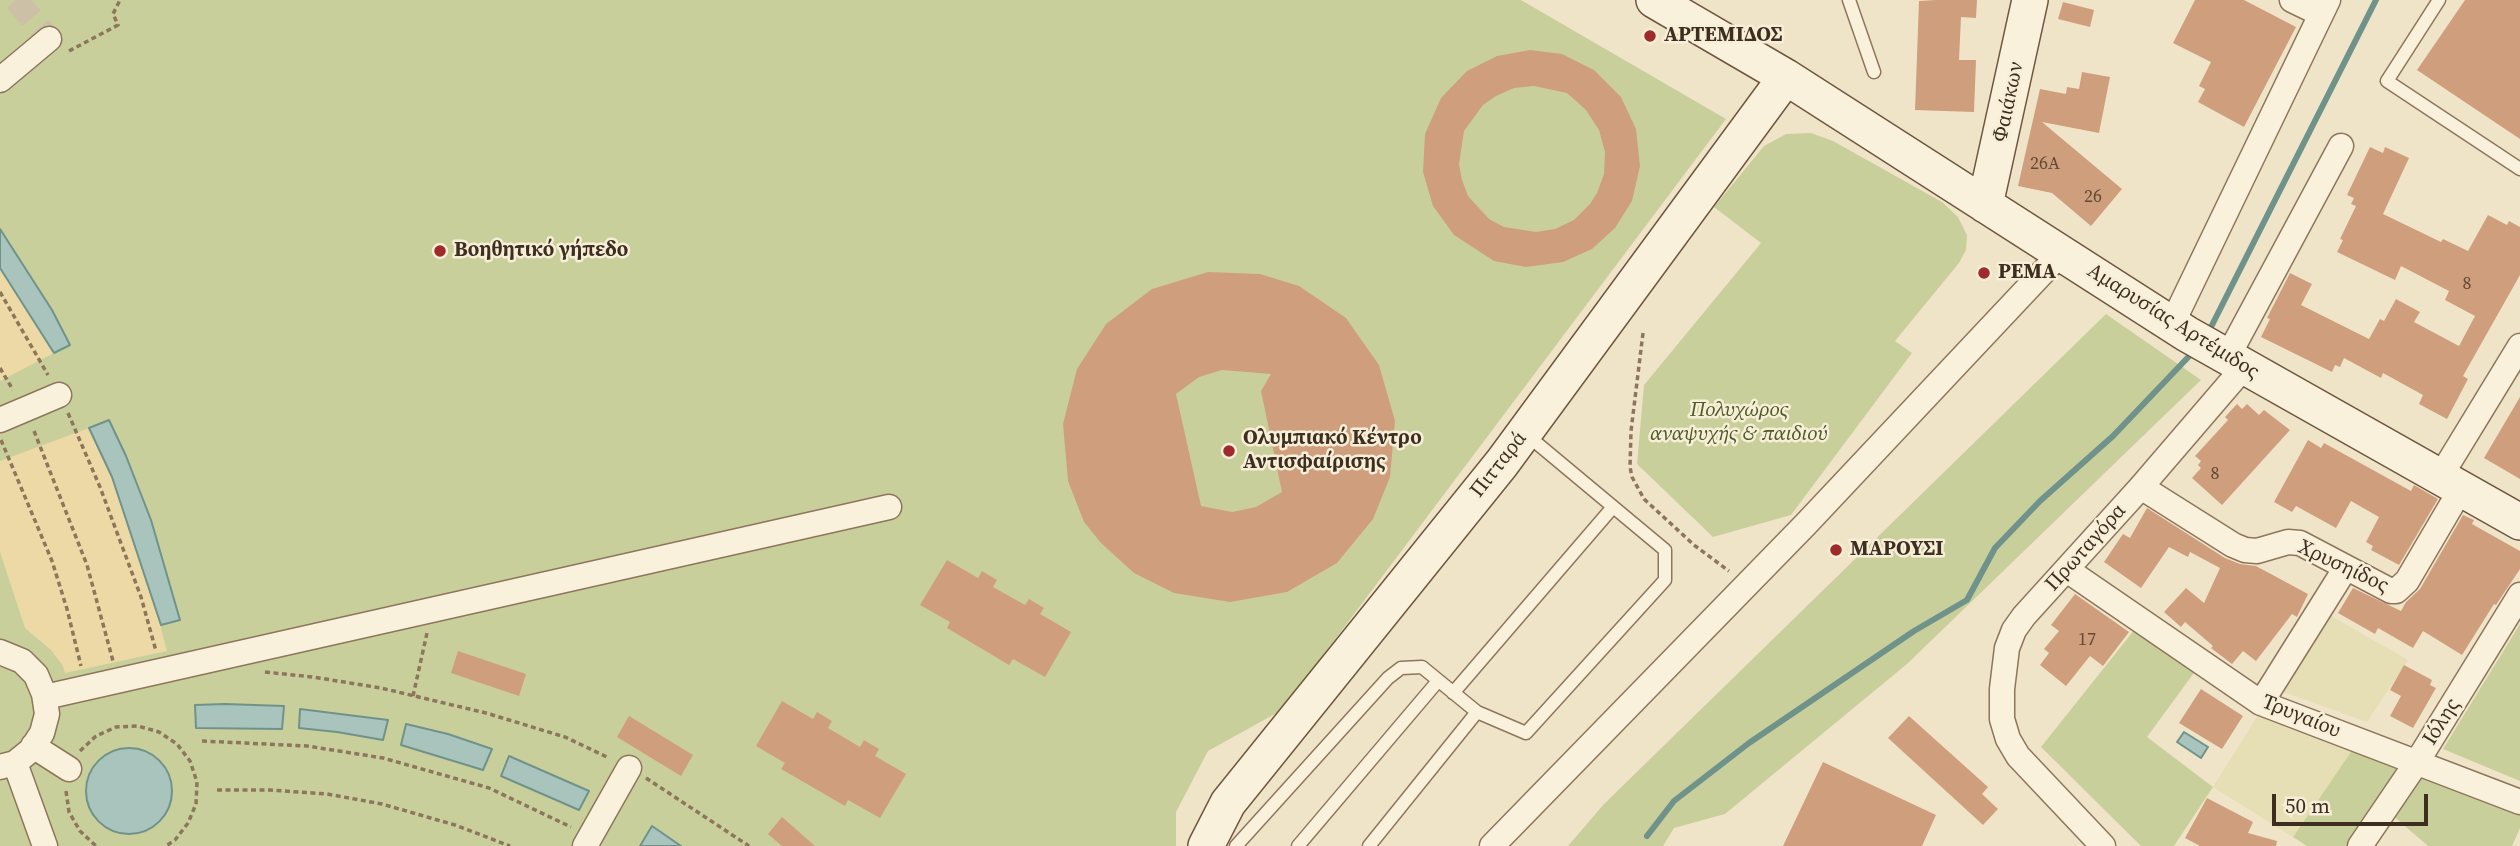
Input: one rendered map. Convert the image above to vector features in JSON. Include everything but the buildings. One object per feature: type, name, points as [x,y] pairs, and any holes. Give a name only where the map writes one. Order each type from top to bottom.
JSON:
[{"type":"street","name":"Αμαρυσίας Αρτέμιδος","points":[[1654,0],[1694,10],[1786,77],[2209,346],[2520,522]]},
{"type":"street","name":"Φαιάκων","points":[[1985,205],[2030,0]]},
{"type":"street","points":[[2292,0],[2324,7]]},
{"type":"street","name":"Πρωταγόρα","points":[[2102,846],[2018,756],[2008,739],[2002,719],[2001,689],[2007,648],[2014,630],[2024,616],[2141,487],[2209,346],[2324,7]]},
{"type":"street","points":[[0,80],[49,38]]},
{"type":"street","name":"Πιτταρά","points":[[1206,846],[1228,803],[1524,433],[1786,77]]},
{"type":"street","name":"Πρωταγόρα","points":[[2209,346],[2342,146]]},
{"type":"street","points":[[1492,846],[1747,584],[2061,253]]},
{"type":"street","points":[[2450,483],[2520,346]]},
{"type":"street","points":[[0,420],[59,395]]},
{"type":"street","name":"Χρυσηίδος","points":[[2141,487],[2245,550],[2257,551],[2288,542],[2300,544],[2384,590],[2396,591],[2407,581],[2450,483]]},
{"type":"street","points":[[45,697],[889,507]]},
{"type":"street","points":[[2261,703],[2345,569]]},
{"type":"street","name":"Τρυγαίου","points":[[2067,570],[2261,703],[2520,802]]},
{"type":"street","name":"Ιόλης","points":[[2360,846],[2417,762],[2520,595]]},
{"type":"street","points":[[0,652],[22,661],[36,675],[45,697],[47,714],[42,733],[33,746],[7,765],[45,846]]},
{"type":"street","points":[[33,746],[69,769]]},
{"type":"street","points":[[587,842],[629,768]]},
{"type":"lane","points":[[1849,0],[1874,72]]},
{"type":"lane","points":[[2439,0],[2387,81],[2520,169]]},
{"type":"lane","points":[[1236,846],[1388,678],[1401,668],[1422,667],[1477,712],[1527,733],[1665,580],[1665,550],[1524,433]]},
{"type":"lane","points":[[1453,693],[1613,507]]},
{"type":"lane","points":[[1298,846],[1438,681]]},
{"type":"lane","points":[[1369,846],[1477,712]]},
{"type":"path","points":[[49,38],[63,54],[118,25],[113,15],[120,0]]},
{"type":"path","points":[[0,292],[59,395],[100,487],[141,597],[162,670]]},
{"type":"path","points":[[1643,333],[1630,448],[1634,484],[1644,499],[1694,545],[1747,584]]},
{"type":"path","points":[[0,368],[25,410],[65,504],[87,565],[118,680]]},
{"type":"path","points":[[0,438],[52,561],[77,646],[84,688]]},
{"type":"path","points":[[413,696],[431,611]]},
{"type":"path","points":[[260,671],[313,677],[413,696],[486,713],[565,737],[629,768],[749,846]]},
{"type":"path","points":[[96,846],[79,831],[69,812],[66,791],[69,769],[80,750],[96,736],[116,727],[138,726],[159,732],[177,744],[190,761],[197,782],[196,804],[188,824],[175,840],[166,846]]},
{"type":"path","points":[[202,741],[307,746],[383,758],[438,772],[489,788],[587,842]]},
{"type":"path","points":[[217,790],[327,794],[382,804],[455,825],[510,846]]},
{"type":"shaded area","points":[[2326,613],[2408,660],[2367,722],[2278,690]]},
{"type":"shaded area","points":[[2263,707],[2357,743],[2293,837],[2213,787]]},
{"type":"green space","points":[[0,0],[1521,0],[1726,119],[1282,710],[1208,751],[1176,812],[1176,846],[0,846]]},
{"type":"green space","name":"Πολυχώρος αναψυχής & παιδιού","points":[[1811,133],[1833,141],[1942,202],[1958,217],[1967,235],[1966,250],[1959,263],[1895,341],[1912,353],[1791,515],[1713,537],[1637,464],[1644,385],[1761,243],[1714,207],[1764,146],[1786,134]]},
{"type":"green space","points":[[2106,314],[2201,380],[1907,664],[1725,814],[1674,828],[1663,846],[1568,846],[1604,804]]},
{"type":"green space","points":[[2139,624],[2199,666],[2147,737],[2213,787],[2174,846],[2141,846],[2041,747]]},
{"type":"green space","points":[[2520,624],[2520,781],[2443,749]]},
{"type":"green space","points":[[2357,743],[2404,760],[2347,846],[2307,846],[2293,837]]},
{"type":"green space","points":[[2423,765],[2520,807],[2520,828],[2512,846],[2428,846],[2392,815]]},
{"type":"sand","points":[[0,268],[54,353],[0,381]]},
{"type":"sand","points":[[89,428],[112,477],[154,602],[167,651],[65,673],[51,650],[25,628],[0,552],[0,461]]},
{"type":"water","points":[[0,229],[52,310],[70,345],[54,353],[0,268]]},
{"type":"water","points":[[109,420],[151,520],[180,620],[161,625],[112,477],[89,428]]},
{"type":"water","points":[[195,705],[284,706],[282,729],[196,728]]},
{"type":"water","points":[[300,709],[388,720],[383,740],[299,728]]},
{"type":"water","points":[[406,724],[448,734],[492,749],[483,770],[401,745]]},
{"type":"water","points":[[2184,732],[2208,747],[2201,758],[2177,742]]},
{"type":"water","points":[[121,748],[137,748],[160,760],[169,774],[172,791],[169,808],[160,822],[137,834],[121,834],[105,827],[93,815],[86,799],[86,783],[93,767],[105,755]]},
{"type":"water","points":[[509,756],[589,791],[579,810],[501,776]]},
{"type":"water","points":[[652,826],[681,846],[640,846]]},
{"type":"waterway","points":[[2208,333],[2376,0]]},
{"type":"waterway","points":[[1647,836],[1674,801],[1749,743],[1914,631],[1967,600],[1995,548],[2040,501],[2113,436],[2195,350]]},
{"type":"tunnel","points":[[16,0],[49,39]]},
{"type":"place","name":"ΑΡΤΕΜΙΔΟΣ","points":[[1650,36]]},
{"type":"place","name":"Βοηθητικό γήπεδο","points":[[440,251]]},
{"type":"place","name":"ΡΕΜΑ","points":[[1984,273]]},
{"type":"place","name":"Ολυμπιακό Κέντρο Αντισφαίρισης","points":[[1229,451]]},
{"type":"place","name":"ΜΑΡΟΥΣΙ","points":[[1836,550]]}]
